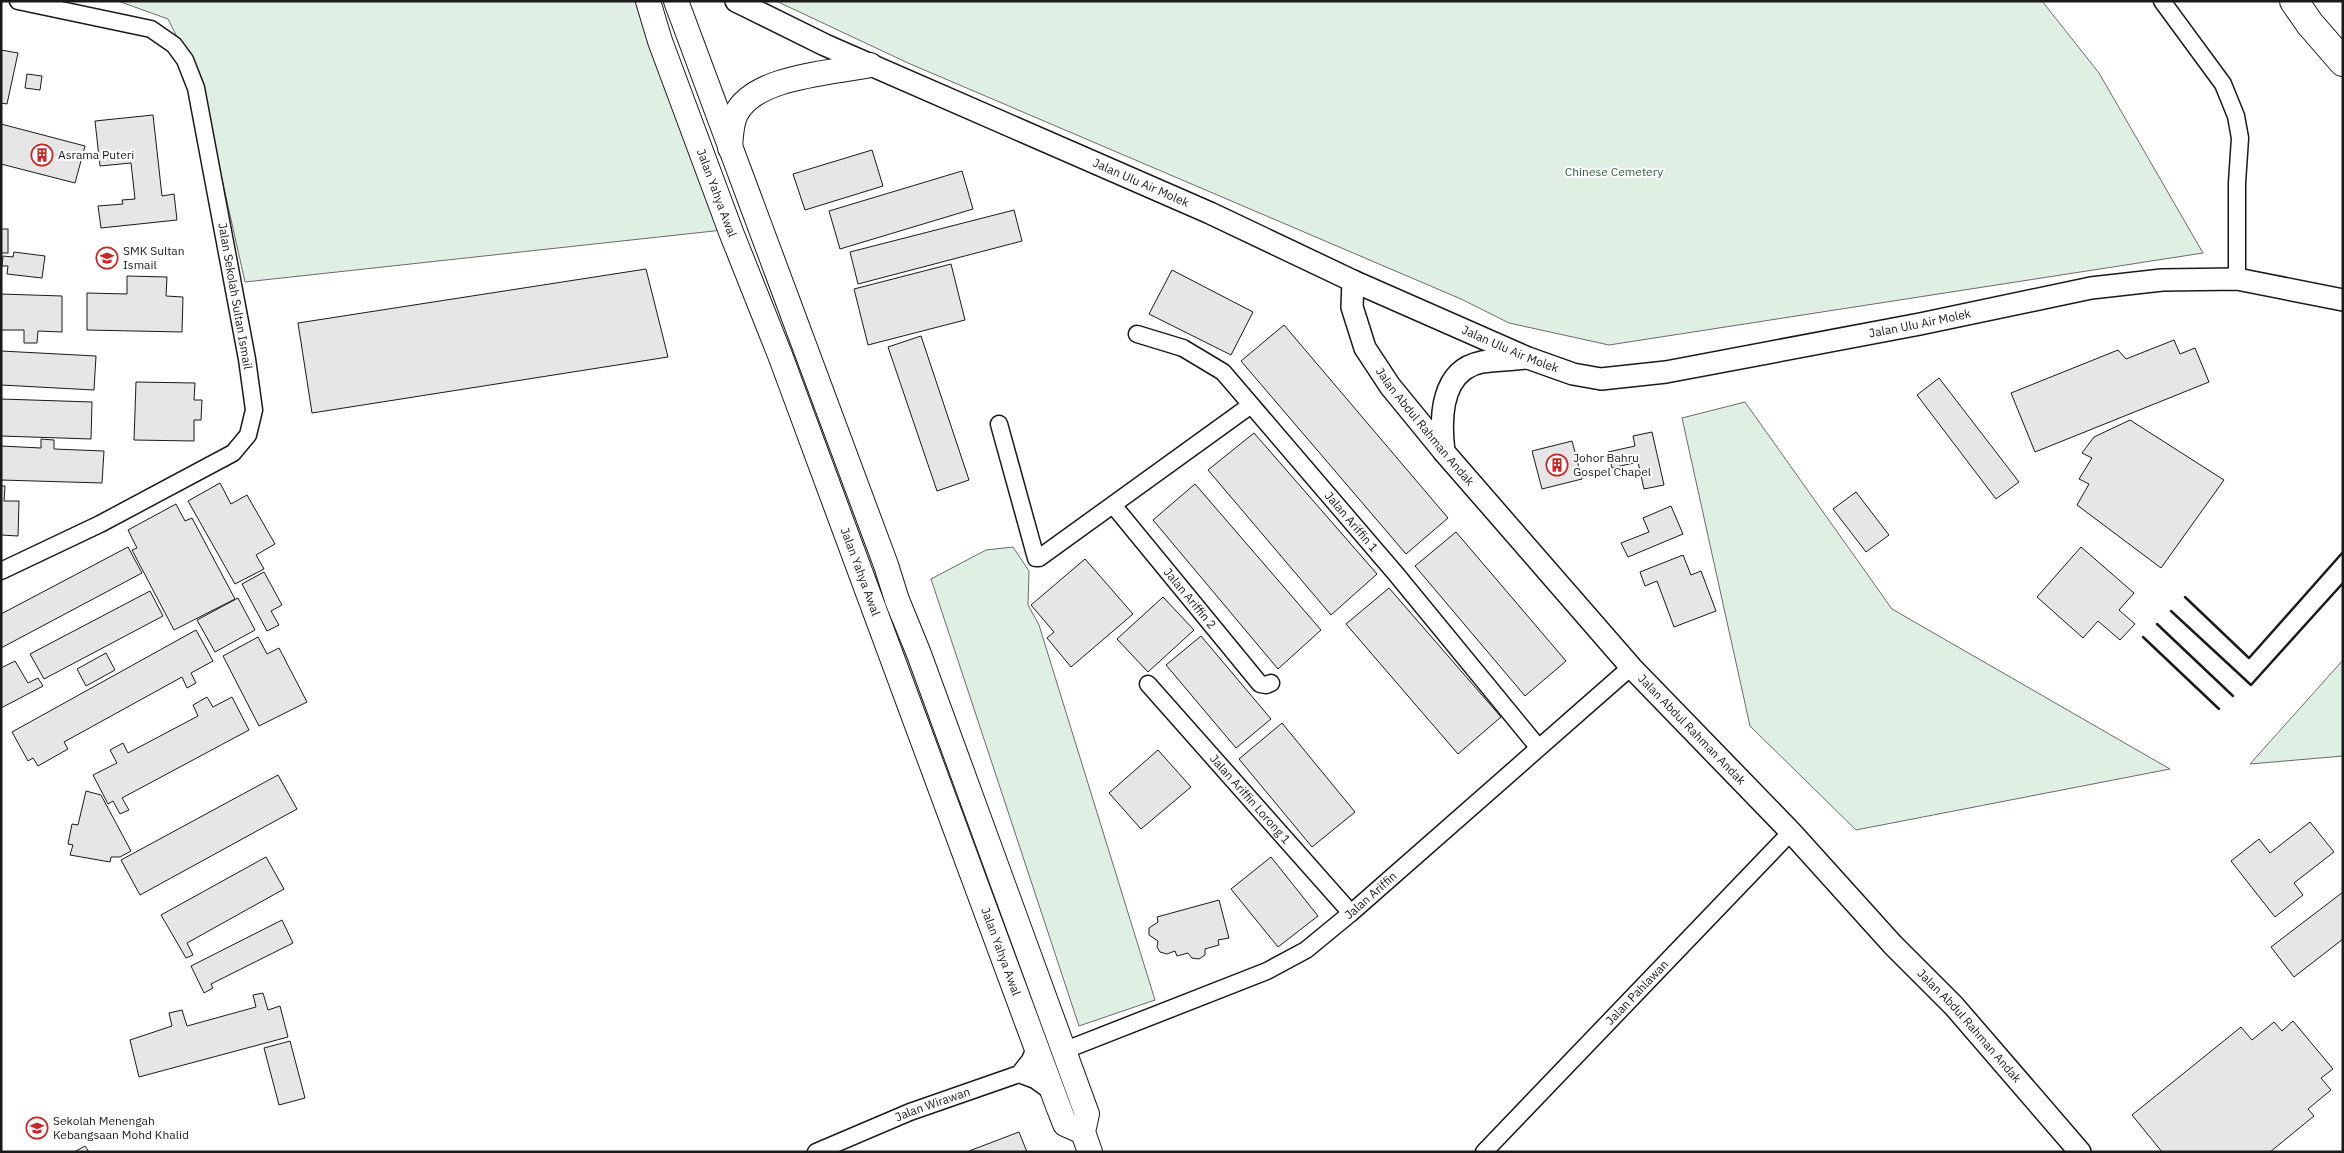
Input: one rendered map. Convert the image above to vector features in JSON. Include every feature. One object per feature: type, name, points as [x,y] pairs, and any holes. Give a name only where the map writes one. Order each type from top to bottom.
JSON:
[{"type":"highway","points":[[2294,1],[2310,24],[2343,62]]},
{"type":"main road","name":"Jalan Yahya Awal","points":[[648,1],[660,41],[731,232],[780,355],[1053,1093],[1066,1124],[1086,1142]]},
{"type":"main road","name":"Jalan Yahya Awal","points":[[676,1],[920,654],[1087,1114],[1086,1142]]},
{"type":"main road","points":[[730,149],[732,122],[736,112],[745,100],[761,89],[776,82],[870,65]]},
{"type":"street","name":"Jalan Sekolah Sultan Ismail","points":[[1,571],[100,524],[233,453],[248,436],[254,410],[247,359],[196,88],[185,60],[174,46],[151,29],[18,1]]},
{"type":"street","name":"Jalan Ulu Air Molek","points":[[736,1],[870,65],[1210,213],[1353,281],[1528,358],[1573,374],[1601,379],[1666,372],[1912,325],[2091,288],[2162,280],[2236,279],[2343,300]]},
{"type":"street","points":[[2162,1],[2223,84],[2236,116],[2240,138],[2237,183],[2236,279]]},
{"type":"street","name":"Jalan Abdul Rahman Andak","points":[[1353,281],[1352,307],[1365,348],[1390,386],[1444,452],[1631,667],[1791,832],[1893,945],[1954,1006],[2076,1150]]},
{"type":"street","name":"Jalan Ariffin 1","points":[[1138,334],[1183,348],[1223,372],[1396,574],[1538,747]]},
{"type":"street","points":[[1444,452],[1441,428],[1443,407],[1448,389],[1463,369],[1481,362],[1528,358]]},
{"type":"street","points":[[999,424],[1036,558],[1042,558],[1251,405]]},
{"type":"street","name":"Jalan Ariffin 2","points":[[1113,505],[1260,684],[1266,685],[1271,683]]},
{"type":"street","name":"Jalan Ariffin","points":[[1063,1051],[1267,971],[1306,950],[1351,914],[1538,747],[1631,667]]},
{"type":"street","name":"Jalan Ariffin Lorong 1","points":[[1148,684],[1351,914]]},
{"type":"street","name":"Jalan Pahlawan","points":[[1484,1152],[1791,832]]},
{"type":"street","points":[[1036,1046],[1030,1060],[1019,1074],[1035,1080],[1053,1093]]},
{"type":"street","name":"Jalan Wirawan","points":[[816,1152],[910,1112],[1019,1074]]},
{"type":"green space","points":[[118,1],[641,1],[723,230],[245,282],[201,85],[168,19]]},
{"type":"green space","name":"Chinese Cemetery","points":[[776,1],[2042,1],[2099,73],[2203,253],[1609,345],[1509,323],[1461,299],[908,63]]},
{"type":"green space","points":[[1745,402],[1892,609],[2170,769],[1856,830],[1750,726],[1682,418]]},
{"type":"green space","points":[[1013,547],[1029,571],[1028,605],[1039,625],[1155,1000],[1079,1026],[931,579],[986,550]]},
{"type":"green space","points":[[2343,660],[2343,756],[2250,764]]},
{"type":"building","points":[[1,50],[18,53],[7,104],[1,103]]},
{"type":"building","points":[[27,74],[42,76],[40,90],[25,88]]},
{"type":"building","points":[[153,115],[162,196],[174,194],[177,220],[101,228],[98,206],[123,204],[122,200],[135,199],[131,163],[100,166],[95,121]]},
{"type":"building","name":"Asrama Puteri","points":[[1,124],[85,146],[75,183],[1,164]]},
{"type":"building","points":[[872,150],[883,186],[805,210],[793,174]]},
{"type":"building","points":[[962,171],[973,209],[840,249],[829,211]]},
{"type":"building","points":[[1014,210],[1022,241],[858,284],[850,252]]},
{"type":"building","points":[[1,229],[8,229],[8,253],[1,253]]},
{"type":"building","points":[[14,252],[45,256],[42,278],[7,274],[8,266],[2,266],[3,256],[13,257]]},
{"type":"building","points":[[951,264],[965,320],[868,345],[854,289]]},
{"type":"building","points":[[646,269],[668,357],[312,413],[298,323]]},
{"type":"building","points":[[1172,270],[1253,312],[1231,355],[1149,314]]},
{"type":"building","points":[[127,276],[167,277],[166,296],[183,297],[182,332],[87,330],[87,293],[127,294]]},
{"type":"building","points":[[1,294],[62,296],[62,332],[38,331],[37,343],[24,343],[24,330],[1,330]]},
{"type":"building","points":[[1284,325],[1448,518],[1406,554],[1241,361]]},
{"type":"building","points":[[921,336],[969,480],[937,491],[888,347]]},
{"type":"building","points":[[2174,340],[2180,354],[2195,348],[2209,382],[2035,452],[2011,393],[2118,350],[2126,359]]},
{"type":"building","points":[[1,351],[96,356],[94,390],[1,385]]},
{"type":"building","points":[[1939,378],[2019,482],[1996,499],[1917,395]]},
{"type":"building","points":[[136,382],[195,383],[194,400],[202,400],[201,420],[194,420],[194,441],[134,440]]},
{"type":"building","points":[[1,399],[92,402],[91,439],[1,436]]},
{"type":"building","points":[[2130,420],[2224,480],[2161,568],[2077,505],[2089,484],[2079,479],[2092,458],[2082,453],[2094,437]]},
{"type":"building","points":[[1652,432],[1664,485],[1644,489],[1638,462],[1612,468],[1608,452],[1635,446],[1633,436]]},
{"type":"building","points":[[1254,433],[1377,574],[1331,615],[1208,470]]},
{"type":"building","points":[[41,439],[54,440],[54,449],[104,451],[102,483],[1,480],[1,446],[41,448]]},
{"type":"building","name":"Johor Bahru Gospel Chapel","points":[[1572,441],[1582,479],[1542,489],[1532,451]]},
{"type":"building","points":[[220,483],[231,504],[247,495],[275,544],[256,555],[264,569],[235,584],[188,501]]},
{"type":"building","points":[[1195,484],[1321,630],[1278,669],[1153,520]]},
{"type":"building","points":[[1,486],[5,486],[4,501],[19,501],[18,536],[1,535]]},
{"type":"building","points":[[1856,492],[1889,535],[1866,552],[1833,509]]},
{"type":"building","points":[[176,504],[185,521],[192,518],[235,599],[174,630],[132,550],[137,548],[128,530]]},
{"type":"building","points":[[1671,506],[1683,534],[1628,557],[1621,543],[1649,532],[1643,518]]},
{"type":"building","points":[[1456,532],[1566,661],[1525,696],[1415,566]]},
{"type":"building","points":[[128,547],[142,573],[1,648],[1,614]]},
{"type":"building","points":[[2081,547],[2134,593],[2119,610],[2135,624],[2120,640],[2098,621],[2083,638],[2037,597]]},
{"type":"building","points":[[1683,555],[1691,575],[1701,571],[1716,611],[1674,627],[1657,581],[1645,586],[1640,572]]},
{"type":"building","points":[[1085,559],[1133,614],[1071,667],[1047,638],[1054,632],[1031,605]]},
{"type":"building","points":[[264,572],[282,605],[271,611],[279,625],[267,631],[242,584]]},
{"type":"building","points":[[1389,588],[1501,717],[1458,754],[1346,624]]},
{"type":"building","points":[[150,591],[163,616],[44,679],[30,654]]},
{"type":"building","points":[[1163,597],[1194,630],[1148,672],[1117,639]]},
{"type":"building","points":[[238,598],[255,630],[215,652],[197,620]]},
{"type":"building","points":[[196,630],[213,661],[191,673],[196,683],[187,688],[182,677],[64,742],[68,749],[38,766],[33,758],[28,761],[12,732]]},
{"type":"building","points":[[1201,636],[1271,719],[1236,748],[1166,665]]},
{"type":"building","points":[[258,637],[267,654],[279,648],[307,702],[259,726],[223,656]]},
{"type":"building","points":[[106,653],[115,670],[86,686],[77,669]]},
{"type":"building","points":[[15,661],[28,683],[38,678],[43,686],[1,708],[1,668]]},
{"type":"building","points":[[207,697],[213,707],[232,697],[249,730],[122,798],[129,810],[120,814],[113,801],[108,804],[93,775],[117,763],[110,750],[123,743],[128,753],[198,716],[193,705]]},
{"type":"building","points":[[1282,723],[1355,812],[1312,847],[1239,759]]},
{"type":"building","points":[[1158,750],[1191,787],[1141,829],[1109,793]]},
{"type":"building","points":[[278,775],[297,809],[140,895],[121,860]]},
{"type":"building","points":[[86,791],[101,795],[131,851],[120,857],[111,857],[110,862],[70,855],[73,845],[68,844],[72,824],[78,825]]},
{"type":"building","points":[[2310,822],[2334,852],[2294,883],[2303,895],[2275,917],[2231,861],[2259,839],[2270,853]]},
{"type":"building","points":[[266,857],[284,889],[187,943],[193,955],[186,958],[161,915]]},
{"type":"building","points":[[1271,857],[1318,916],[1278,947],[1231,889]]},
{"type":"building","points":[[2343,892],[2343,939],[2294,977],[2271,947]]},
{"type":"building","points":[[1219,900],[1229,938],[1218,940],[1219,945],[1205,949],[1205,955],[1199,959],[1192,958],[1188,953],[1177,956],[1175,951],[1167,954],[1160,952],[1157,947],[1158,941],[1149,935],[1149,928],[1158,922],[1157,917]]},
{"type":"building","points":[[282,920],[293,943],[211,984],[213,988],[204,993],[191,966]]},
{"type":"building","points":[[263,993],[268,1010],[280,1006],[288,1037],[139,1077],[130,1040],[172,1026],[169,1013],[182,1010],[187,1026],[256,1007],[253,995]]},
{"type":"building","points":[[2293,1021],[2333,1069],[2321,1078],[2331,1090],[2308,1109],[2314,1116],[2270,1152],[2162,1152],[2132,1115],[2241,1027],[2252,1040],[2274,1022],[2282,1031]]},
{"type":"building","points":[[290,1041],[305,1098],[279,1105],[264,1048]]},
{"type":"building","points":[[1019,1132],[1027,1152],[969,1151]]},
{"type":"building","points":[[85,1146],[89,1152],[74,1152]]},
{"type":"wall","points":[[2185,597],[2249,658],[2343,552]]},
{"type":"wall","points":[[2171,611],[2251,685],[2343,583]]},
{"type":"wall","points":[[2157,624],[2233,696]]},
{"type":"wall","points":[[2143,637],[2219,709]]},
{"type":"place","name":"Asrama Puteri","points":[[42,155]]},
{"type":"place","name":"SMK Sultan Ismail","points":[[107,258]]},
{"type":"place","name":"Johor Bahru Gospel Chapel","points":[[1557,465]]},
{"type":"place","name":"Sekolah Menengah Kebangsaan Mohd Khalid","points":[[37,1128]]}]
